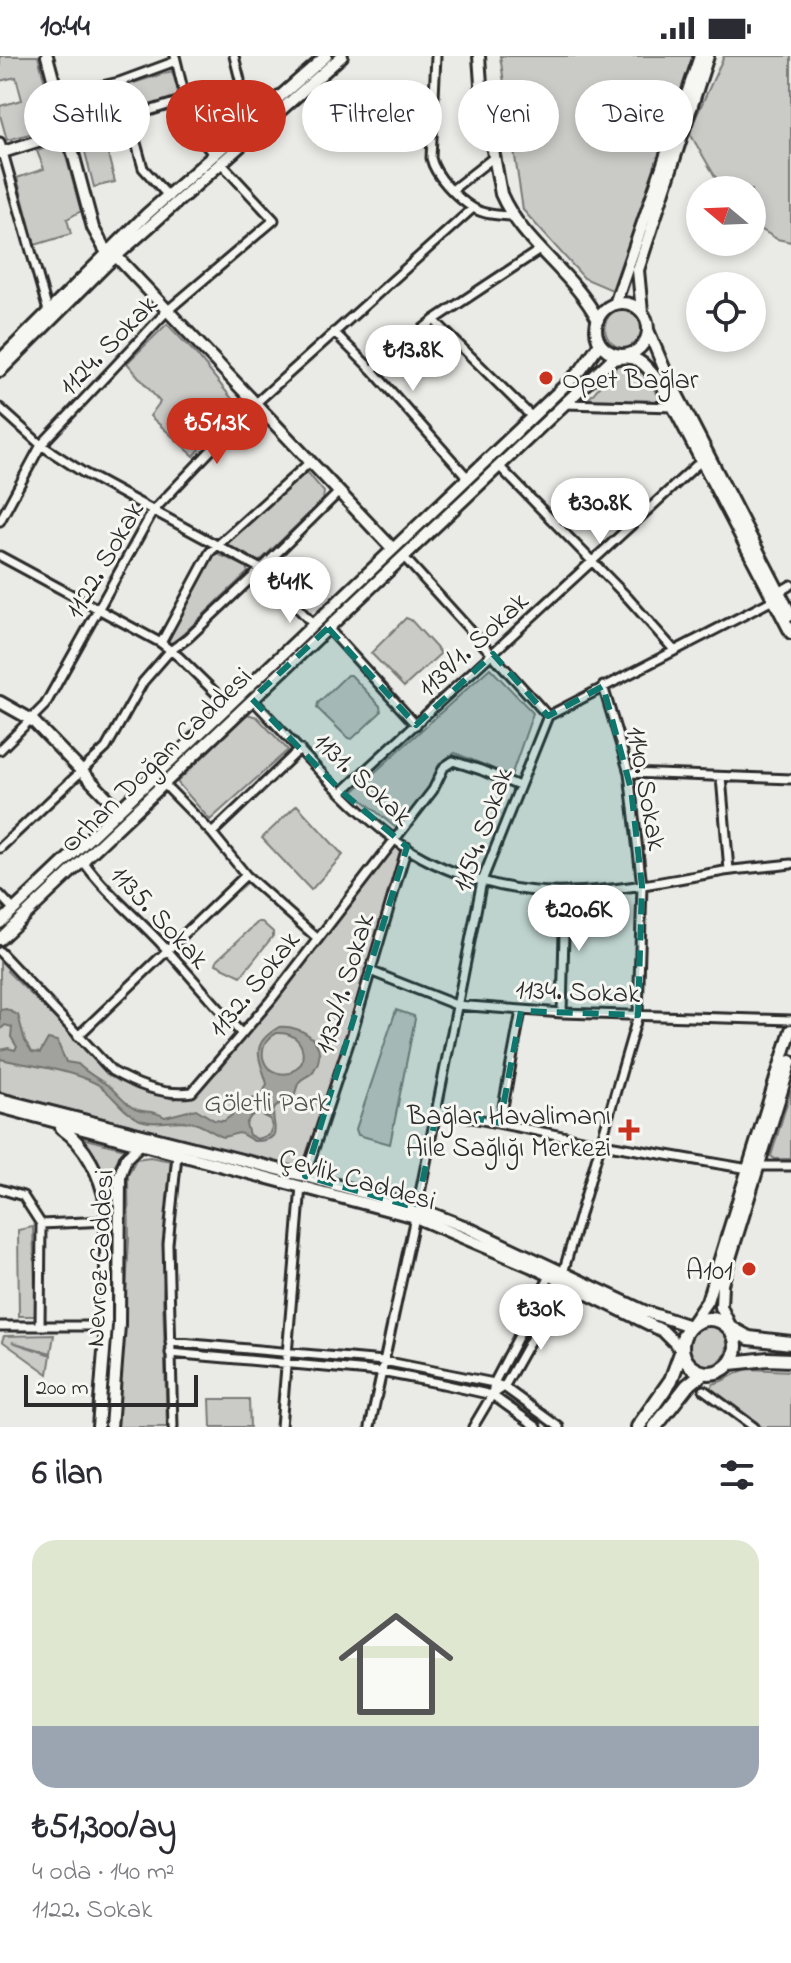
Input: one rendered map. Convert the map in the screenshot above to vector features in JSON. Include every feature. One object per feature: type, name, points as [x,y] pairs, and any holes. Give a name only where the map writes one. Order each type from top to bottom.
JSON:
[{"type":"highway","points":[[638,1427],[671,1380],[682,1350],[683,1337],[697,1321],[715,1319],[753,1339],[791,1343]]},
{"type":"highway","points":[[731,1328],[736,1349],[731,1363]]},
{"type":"highway","points":[[682,1350],[689,1364],[703,1373]]},
{"type":"highway","points":[[655,1427],[687,1386],[703,1373],[718,1372],[731,1363],[791,1360]]},
{"type":"main road","points":[[47,56],[54,80]]},
{"type":"main road","points":[[0,360],[48,311],[326,56]]},
{"type":"main road","points":[[0,371],[147,214],[342,56]]},
{"type":"main road","points":[[479,56],[501,194],[520,229],[579,288],[598,320]]},
{"type":"main road","points":[[700,56],[612,306],[598,320],[596,328],[600,343],[611,353],[640,360],[648,367],[675,407],[776,596],[791,615]]},
{"type":"main road","points":[[708,56],[641,260],[637,277],[642,312],[667,375],[776,596],[791,633]]},
{"type":"main road","points":[[1,149],[24,143]]},
{"type":"main road","points":[[72,152],[93,228],[112,254],[392,548]]},
{"type":"main road","points":[[579,288],[612,306],[630,304],[642,312]]},
{"type":"main road","points":[[626,355],[644,344],[648,330]]},
{"type":"main road","points":[[0,923],[581,370],[600,343]]},
{"type":"main road","name":"Orhan Doğan Caddesi","points":[[0,939],[601,366],[626,355]]},
{"type":"main road","points":[[0,702],[32,720],[119,810]]},
{"type":"main road","points":[[731,1328],[721,1307],[722,1284],[791,1030]]},
{"type":"main road","points":[[690,1326],[707,1301],[791,1061]]},
{"type":"main road","name":"Çevlik Caddesi","points":[[0,1099],[466,1227],[663,1331],[682,1350]]},
{"type":"main road","name":"Çevlik Caddesi","points":[[0,1107],[177,1155],[303,1181]]},
{"type":"main road","name":"Nevroz Caddesi","points":[[53,1123],[79,1144],[103,1187],[107,1221],[106,1326],[98,1427]]},
{"type":"main road","name":"Nevroz Caddesi","points":[[111,1427],[119,1325],[120,1175],[126,1158],[139,1145]]},
{"type":"main road","name":"Çevlik Caddesi","points":[[416,1212],[550,1276],[563,1278],[690,1326]]},
{"type":"street","points":[[234,56],[240,80]]},
{"type":"street","points":[[436,56],[433,168],[473,208],[490,215],[512,216]]},
{"type":"street","points":[[124,80],[175,58],[181,80]]},
{"type":"street","points":[[1,149],[48,311]]},
{"type":"street","points":[[139,152],[143,168],[169,197]]},
{"type":"street","points":[[213,152],[218,158]]},
{"type":"street","points":[[452,190],[494,157]]},
{"type":"street","name":"1124. Sokak","points":[[0,521],[41,445],[167,311],[274,220],[218,158]]},
{"type":"street","name":"1122. Sokak","points":[[0,750],[45,705],[153,511],[256,403],[473,208]]},
{"type":"street","points":[[372,370],[434,320],[541,249]]},
{"type":"street","points":[[434,320],[532,417]]},
{"type":"street","points":[[334,332],[468,478]]},
{"type":"street","points":[[563,404],[675,407]]},
{"type":"street","points":[[0,408],[41,445],[84,473],[261,569],[314,625]]},
{"type":"street","name":"1139/1. Sokak","points":[[342,792],[702,460]]},
{"type":"street","points":[[161,643],[210,552],[311,461]]},
{"type":"street","points":[[499,466],[592,560],[674,650]]},
{"type":"street","points":[[0,848],[106,748],[143,682],[170,651],[188,638],[338,493]]},
{"type":"street","points":[[0,556],[161,643],[229,706]]},
{"type":"street","points":[[403,556],[548,716],[776,596],[791,585]]},
{"type":"street","points":[[328,628],[416,725]]},
{"type":"street","name":"1140. Sokak","points":[[504,1387],[563,1278],[638,1015],[642,886],[629,773],[603,686]]},
{"type":"street","name":"1131. Sokak","points":[[252,699],[342,792],[395,839],[482,881],[565,893],[642,886],[729,870],[791,864]]},
{"type":"street","name":"1154. Sokak","points":[[370,1427],[482,881],[548,716]]},
{"type":"street","points":[[212,833],[300,749]]},
{"type":"street","name":"1132. Sokak","points":[[0,952],[78,1036],[121,1076],[174,1094],[192,1092],[242,1034],[433,790],[444,767],[451,762],[481,770],[519,786]]},
{"type":"street","points":[[629,773],[791,779]]},
{"type":"street","points":[[721,777],[729,870]]},
{"type":"street","points":[[165,785],[212,833],[246,875],[317,938]]},
{"type":"street","name":"1132/1. Sokak","points":[[281,1427],[303,1181],[407,847]]},
{"type":"street","name":"1135. Sokak","points":[[83,861],[94,877],[169,951],[242,1034]]},
{"type":"street","points":[[78,1036],[246,875]]},
{"type":"street","points":[[562,1013],[565,893]]},
{"type":"street","points":[[0,895],[14,910]]},
{"type":"street","name":"1134. Sokak","points":[[370,971],[456,1005],[562,1013],[791,1020]]},
{"type":"street","points":[[500,1123],[521,1011]]},
{"type":"street","points":[[437,1111],[602,1144],[754,1167],[791,1166]]},
{"type":"street","points":[[173,1427],[168,1244],[177,1155]]},
{"type":"street","points":[[0,1189],[23,1196],[41,1224],[40,1326]]},
{"type":"street","points":[[41,1224],[107,1221]]},
{"type":"street","points":[[473,1427],[550,1276]]},
{"type":"street","points":[[0,1326],[106,1326]]},
{"type":"street","points":[[520,1334],[534,1333]]},
{"type":"street","points":[[170,1342],[384,1361],[494,1383],[504,1387],[554,1425]]},
{"type":"street","points":[[224,1346],[234,1359]]},
{"type":"street","points":[[170,1353],[381,1372],[443,1384],[492,1395],[537,1427]]},
{"type":"street","points":[[325,1354],[336,1368]]},
{"type":"street","points":[[436,1372],[443,1384]]},
{"type":"street","points":[[492,1395],[504,1387]]},
{"type":"street","points":[[704,1390],[754,1427]]},
{"type":"highlighted area","points":[[328,628],[416,725],[493,654],[548,716],[603,686],[631,789],[642,886],[638,1015],[521,1011],[500,1123],[437,1111],[417,1208],[305,1176],[407,847],[342,792],[252,699]]},
{"type":"green space","points":[[0,56],[38,56],[44,80],[24,80],[24,135],[7,140],[0,106],[22,100],[16,77],[0,81]]},
{"type":"green space","points":[[500,56],[696,56],[687,80],[575,80],[575,152],[662,152],[612,290],[584,278],[523,210],[514,152],[559,152],[559,80],[504,80]]},
{"type":"green space","points":[[724,56],[791,56],[791,242],[766,232],[766,176],[715,176],[693,139],[693,123]]},
{"type":"green space","points":[[172,71],[175,80],[166,80],[166,102],[150,107],[150,80],[143,80]]},
{"type":"green space","points":[[37,152],[65,152],[81,211],[67,219],[71,234],[35,245],[17,178],[44,169]]},
{"type":"green space","points":[[85,152],[107,152],[115,182],[94,187]]},
{"type":"green space","points":[[625,308],[639,314],[645,328],[639,342],[625,348],[611,342],[605,328],[611,314]]},
{"type":"green space","points":[[167,324],[233,400],[229,415],[194,456],[150,416],[160,402],[127,363]]},
{"type":"green space","points":[[628,362],[640,368],[663,403],[585,403],[618,365]]},
{"type":"green space","points":[[303,472],[308,473],[324,492],[323,500],[260,561],[227,548],[225,545]]},
{"type":"green space","points":[[213,552],[245,566],[248,572],[174,643],[166,642]]},
{"type":"green space","points":[[406,618],[441,653],[404,687],[371,653]]},
{"type":"green space","points":[[490,668],[533,713],[511,776],[455,753],[446,759],[429,788],[397,829],[353,792]]},
{"type":"green space","points":[[347,675],[351,675],[380,706],[381,712],[352,739],[317,708],[318,703]]},
{"type":"green space","points":[[247,714],[257,717],[288,750],[210,820],[177,782]]},
{"type":"green space","points":[[297,805],[343,855],[311,890],[262,838]]},
{"type":"green space","name":"Göletli Park","points":[[397,847],[403,851],[402,857],[303,1169],[0,1092],[0,962],[120,1081],[173,1099],[190,1096],[219,1070]]},
{"type":"green space","points":[[258,922],[273,932],[273,936],[241,976],[216,964],[217,960]]},
{"type":"green space","points":[[396,1010],[415,1019],[390,1144],[358,1135],[356,1129]]},
{"type":"green space","points":[[791,1090],[791,1159],[775,1159],[771,1156]]},
{"type":"green space","points":[[81,1138],[125,1149],[115,1164],[113,1201],[100,1168]]},
{"type":"green space","points":[[150,1157],[171,1161],[163,1297],[167,1427],[118,1427],[129,1240],[128,1175],[136,1159]]},
{"type":"green space","points":[[33,1227],[36,1316],[19,1316],[18,1230]]},
{"type":"green space","points":[[707,1325],[721,1331],[727,1345],[721,1359],[707,1365],[693,1359],[687,1345],[693,1331]]},
{"type":"green space","points":[[54,1335],[51,1353],[12,1342],[51,1355],[48,1374],[2,1341],[4,1336]]},
{"type":"green space","points":[[748,1369],[791,1371],[791,1427],[762,1427],[710,1389],[713,1384]]},
{"type":"green space","points":[[210,1399],[249,1399],[250,1427],[211,1427]]},
{"type":"shaded area","points":[[6,1009],[18,1015],[25,1041],[32,1052],[40,1053],[48,1039],[57,1041],[66,1062],[78,1064],[135,1109],[165,1117],[196,1109],[214,1120],[224,1121],[241,1101],[262,1095],[267,1084],[260,1046],[279,1027],[297,1029],[312,1038],[317,1044],[318,1061],[313,1072],[299,1082],[292,1100],[280,1103],[274,1109],[273,1135],[254,1141],[240,1133],[223,1137],[190,1122],[140,1120],[128,1113],[103,1088],[86,1079],[0,1059],[0,1050],[15,1050],[17,1047],[11,1037],[12,1027],[5,1025],[0,1030],[0,1010]],"holes":[[[277,1033],[290,1035],[301,1046],[301,1064],[290,1073],[273,1071],[264,1060],[265,1045]],[[259,1113],[270,1119],[272,1127],[269,1135],[257,1139],[249,1135],[246,1124],[251,1116]]]},
{"type":"place","name":"Opet Bağlar","points":[[546,378]]},
{"type":"place","name":"Bağlar Havalimanı Aile Sağlığı Merkezi","points":[[629,1130]]},
{"type":"place","name":"A101","points":[[749,1269]]}]
